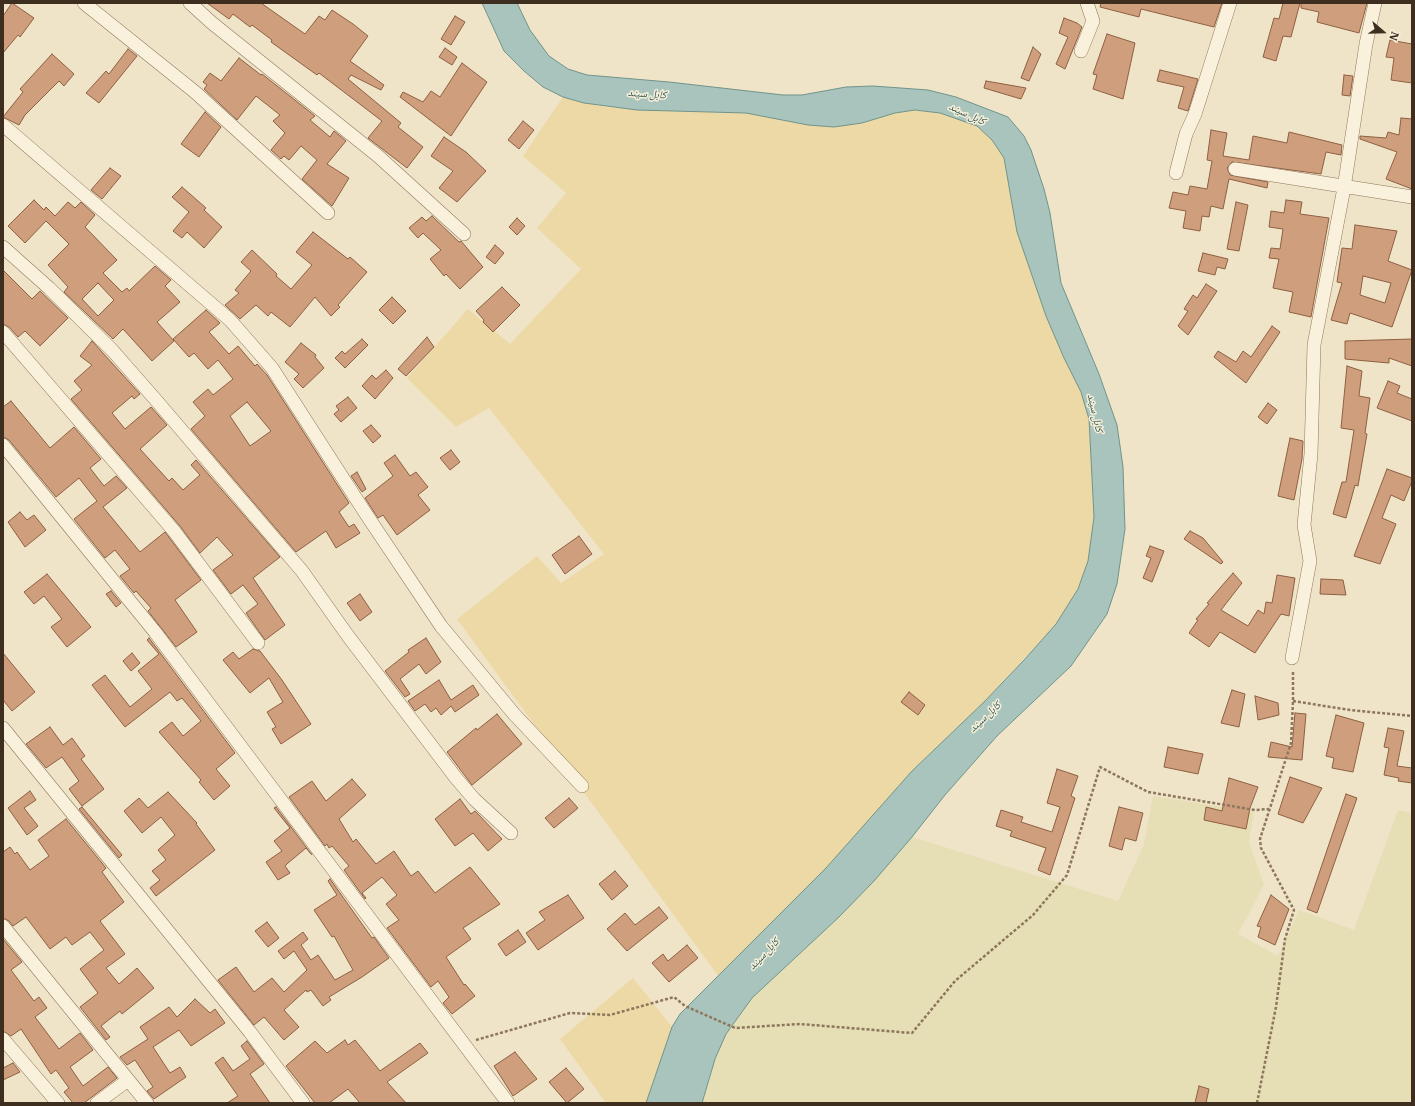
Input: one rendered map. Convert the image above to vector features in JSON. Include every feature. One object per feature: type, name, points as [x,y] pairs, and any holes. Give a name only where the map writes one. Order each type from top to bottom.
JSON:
[{"type":"street","points":[[84,3],[195,92],[328,213]]},
{"type":"street","points":[[190,3],[212,23],[378,156],[464,234]]},
{"type":"street","points":[[1081,51],[1093,21],[1087,3]]},
{"type":"street","points":[[1176,174],[1186,134],[1195,114],[1230,3]]},
{"type":"street","points":[[1292,658],[1310,562],[1304,525],[1311,454],[1314,345],[1344,188],[1366,44],[1376,3]]},
{"type":"street","points":[[3,125],[236,326],[272,368],[366,514],[441,626],[514,714],[582,786]]},
{"type":"street","points":[[1235,169],[1344,188],[1412,197]]},
{"type":"street","points":[[3,247],[49,288],[106,345],[155,399],[302,571],[348,636],[456,778],[474,799],[511,833]]},
{"type":"street","points":[[3,332],[174,531],[258,643]]},
{"type":"street","points":[[3,445],[155,632],[508,1103]]},
{"type":"street","points":[[3,728],[250,1032],[303,1103]]},
{"type":"street","points":[[3,926],[147,1103]]},
{"type":"street","points":[[3,1039],[58,1103]]},
{"type":"street","points":[[97,1103],[128,1080]]},
{"type":"path","points":[[1257,1103],[1276,1007],[1285,939],[1294,910],[1261,848],[1260,839],[1291,743],[1293,701],[1292,658]]},
{"type":"path","points":[[1293,701],[1350,710],[1412,716]]},
{"type":"path","points":[[464,1044],[570,1012],[610,1014],[674,997],[685,1006],[735,1028],[800,1024],[912,1033],[955,981],[1034,915],[1067,875],[1100,767],[1148,792],[1255,810],[1269,809]]},
{"type":"shaded area","points":[[1153,796],[1254,812],[1249,842],[1264,885],[1238,934],[1278,956],[1299,910],[1354,930],[1398,810],[1412,813],[1412,1103],[702,1103],[715,1059],[726,1034],[752,998],[839,917],[912,837],[1118,901],[1144,844]]},
{"type":"sand","points":[[563,97],[604,107],[667,111],[746,113],[808,125],[834,127],[862,123],[895,113],[915,110],[940,113],[977,126],[992,140],[1004,158],[1017,232],[1046,316],[1064,358],[1081,392],[1089,419],[1094,517],[1088,561],[1078,589],[1056,624],[984,702],[912,771],[826,868],[719,977],[457,619],[537,556],[561,583],[604,554],[489,408],[456,427],[407,378],[468,309],[510,344],[581,269],[537,228],[566,193],[523,156]]},
{"type":"sand","points":[[633,978],[672,1027],[646,1103],[606,1103],[560,1039]]},
{"type":"water","name":"کابل سيند","points":[[482,3],[517,3],[530,30],[549,56],[568,69],[587,75],[669,82],[783,95],[802,95],[846,87],[873,86],[928,90],[956,97],[1008,117],[1024,136],[1031,150],[1050,213],[1061,283],[1099,374],[1117,425],[1123,467],[1125,529],[1117,584],[1107,614],[1071,666],[997,736],[945,795],[912,837],[874,881],[839,917],[752,998],[726,1034],[715,1059],[702,1103],[646,1103],[672,1027],[680,1014],[826,868],[912,771],[984,702],[1025,659],[1056,624],[1078,589],[1088,561],[1094,517],[1089,419],[1081,392],[1064,358],[1046,316],[1017,232],[1004,158],[992,140],[977,126],[940,113],[915,110],[895,113],[862,123],[834,127],[808,125],[746,113],[637,110],[584,103],[563,97],[543,87],[524,71],[504,51]]},
{"type":"building","points":[[12,3],[34,18],[20,37],[18,35],[3,53],[3,16]]},
{"type":"building","points":[[207,3],[261,3],[305,34],[319,16],[325,20],[332,10],[353,24],[368,36],[350,61],[384,85],[381,90],[351,75],[348,79],[401,123],[398,127],[423,147],[407,168],[368,138],[382,121],[319,73],[317,75],[271,42],[272,40],[252,25],[250,27],[233,14],[229,19]]},
{"type":"building","points":[[1101,3],[1222,3],[1214,27],[1141,9],[1139,17],[1100,7]]},
{"type":"building","points":[[1283,3],[1300,3],[1291,37],[1283,36],[1276,61],[1263,57],[1274,18],[1279,19]]},
{"type":"building","points":[[1301,3],[1367,3],[1359,33],[1317,22],[1319,12],[1301,8]]},
{"type":"building","points":[[455,16],[465,22],[451,45],[441,39]]},
{"type":"building","points":[[1064,18],[1077,23],[1082,27],[1065,69],[1056,64],[1068,37],[1059,33]]},
{"type":"building","points":[[1107,34],[1135,43],[1123,99],[1093,89],[1097,75],[1093,74]]},
{"type":"building","points":[[1390,40],[1412,44],[1412,83],[1391,80],[1394,58],[1386,57]]},
{"type":"building","points":[[1033,47],[1041,54],[1029,81],[1021,78]]},
{"type":"building","points":[[445,48],[457,57],[452,65],[439,57]]},
{"type":"building","points":[[128,49],[137,56],[99,103],[86,93],[106,71],[109,74]]},
{"type":"building","points":[[52,54],[74,74],[64,86],[59,81],[25,115],[19,125],[3,117],[23,92],[20,89]]},
{"type":"building","points":[[239,58],[261,75],[262,74],[315,116],[310,120],[330,137],[334,131],[346,141],[327,164],[349,178],[332,206],[302,179],[317,160],[301,146],[289,160],[284,156],[281,159],[271,150],[285,133],[273,121],[280,115],[256,96],[237,120],[204,89],[207,85],[203,82],[210,73],[221,81]]},
{"type":"building","points":[[462,63],[487,82],[451,136],[400,97],[403,92],[423,102],[431,91],[440,97]]},
{"type":"building","points":[[1160,70],[1198,79],[1188,111],[1178,108],[1184,87],[1157,81]]},
{"type":"building","points":[[1344,75],[1353,76],[1350,96],[1342,95]]},
{"type":"building","points":[[986,81],[1026,88],[1021,99],[984,88]]},
{"type":"building","points":[[205,112],[221,127],[199,157],[181,144]]},
{"type":"building","points":[[1401,118],[1412,119],[1412,189],[1386,179],[1397,152],[1360,139],[1360,136],[1386,138],[1388,132],[1399,135]]},
{"type":"building","points":[[523,121],[534,130],[519,149],[508,140]]},
{"type":"building","points":[[1211,130],[1227,133],[1223,156],[1249,160],[1253,136],[1287,143],[1289,132],[1342,145],[1341,155],[1326,152],[1321,174],[1232,162],[1227,168],[1230,175],[1268,182],[1267,188],[1229,179],[1223,209],[1211,206],[1209,217],[1202,216],[1200,231],[1183,228],[1186,211],[1169,208],[1173,192],[1188,195],[1190,186],[1207,189],[1212,161],[1207,160]]},
{"type":"building","points":[[444,137],[466,152],[486,171],[457,202],[439,188],[453,171],[431,156]]},
{"type":"building","points":[[110,168],[121,176],[102,199],[91,190]]},
{"type":"building","points":[[182,187],[206,208],[204,210],[222,227],[204,248],[187,232],[182,238],[173,231],[189,212],[172,197]]},
{"type":"building","points":[[34,200],[44,210],[46,207],[55,216],[68,202],[75,208],[81,202],[95,215],[85,227],[117,260],[103,273],[122,292],[127,288],[129,291],[155,266],[171,280],[165,286],[180,302],[157,322],[174,341],[152,361],[123,329],[113,339],[64,292],[68,287],[48,265],[69,244],[46,221],[25,243],[8,226]],"holes":[[[98,283],[114,300],[98,316],[82,299]]]},
{"type":"building","points":[[1286,200],[1302,202],[1300,214],[1329,218],[1311,317],[1289,312],[1293,292],[1273,288],[1279,259],[1269,258],[1271,248],[1280,249],[1283,229],[1269,227],[1271,211],[1284,213]]},
{"type":"building","points":[[1236,202],[1248,205],[1239,251],[1227,249]]},
{"type":"building","points":[[432,216],[459,242],[461,241],[483,267],[460,289],[446,274],[444,276],[430,259],[441,250],[423,233],[418,238],[409,228],[422,217],[426,221]]},
{"type":"building","points":[[517,218],[525,226],[517,235],[509,227]]},
{"type":"building","points":[[1355,225],[1397,231],[1388,261],[1412,270],[1392,327],[1350,313],[1347,324],[1331,320],[1342,283],[1337,282],[1342,248],[1352,249]],"holes":[[[1363,276],[1391,283],[1385,303],[1360,295]]]},
{"type":"building","points":[[313,232],[348,259],[350,257],[367,272],[338,305],[340,307],[331,316],[315,297],[290,327],[271,312],[268,316],[256,305],[240,319],[225,305],[239,293],[235,290],[251,271],[241,262],[252,250],[277,274],[276,276],[291,289],[312,265],[296,252]]},
{"type":"building","points":[[495,245],[504,253],[495,264],[486,257]]},
{"type":"building","points":[[1203,253],[1228,259],[1225,269],[1217,267],[1215,275],[1198,271]]},
{"type":"building","points":[[3,270],[32,299],[40,291],[68,318],[40,346],[25,331],[18,337],[9,327],[3,324]]},
{"type":"building","points":[[1206,284],[1217,291],[1188,335],[1178,326],[1188,311],[1184,309],[1193,295],[1197,298]]},
{"type":"building","points":[[502,287],[520,305],[493,332],[483,322],[484,320],[476,311]]},
{"type":"building","points":[[392,297],[406,311],[393,324],[379,310]]},
{"type":"building","points":[[206,310],[220,323],[209,332],[229,354],[238,346],[255,366],[257,364],[267,375],[349,503],[339,512],[349,527],[354,524],[360,533],[336,548],[326,531],[296,552],[191,429],[205,416],[193,402],[208,389],[213,395],[233,379],[218,360],[208,369],[194,353],[189,357],[173,339]],"holes":[[[247,402],[271,431],[250,446],[230,416]]]},
{"type":"building","points":[[1272,326],[1280,332],[1246,383],[1214,357],[1218,351],[1236,362],[1243,351],[1251,357]]},
{"type":"building","points":[[427,337],[434,347],[406,376],[398,369]]},
{"type":"building","points":[[362,339],[368,345],[345,368],[335,358],[342,351],[345,354]]},
{"type":"building","points":[[1412,339],[1412,366],[1389,358],[1389,363],[1345,359],[1345,341]]},
{"type":"building","points":[[92,341],[140,394],[134,399],[132,396],[112,413],[125,429],[151,407],[167,425],[140,449],[169,481],[172,478],[183,490],[200,475],[191,465],[196,460],[280,557],[253,578],[285,625],[265,640],[246,613],[258,604],[243,585],[231,594],[213,570],[233,555],[217,537],[200,553],[180,526],[71,399],[82,390],[74,381],[92,365],[80,356]]},
{"type":"building","points":[[301,343],[316,355],[315,357],[324,368],[303,388],[294,379],[299,374],[285,362]]},
{"type":"building","points":[[1347,366],[1362,371],[1359,396],[1370,398],[1365,433],[1367,434],[1358,486],[1355,485],[1346,518],[1333,514],[1342,482],[1346,482],[1354,430],[1341,428]]},
{"type":"building","points":[[386,370],[393,378],[375,399],[362,386],[372,375],[376,379]]},
{"type":"building","points":[[1388,381],[1400,386],[1397,393],[1412,399],[1412,421],[1377,408]]},
{"type":"building","points":[[348,397],[357,408],[341,422],[334,414],[339,410],[336,406]]},
{"type":"building","points":[[11,401],[50,448],[74,427],[101,459],[90,468],[104,486],[116,476],[127,488],[103,507],[140,552],[165,532],[201,580],[175,600],[197,632],[176,647],[148,611],[151,608],[136,591],[134,593],[120,576],[130,569],[115,550],[105,558],[74,519],[97,501],[79,478],[56,497],[9,440],[3,437],[3,407]]},
{"type":"building","points":[[1268,403],[1277,410],[1267,424],[1258,417]]},
{"type":"building","points":[[371,425],[381,436],[373,443],[363,431]]},
{"type":"building","points":[[1290,438],[1303,441],[1302,459],[1294,500],[1278,496]]},
{"type":"building","points":[[451,450],[460,462],[450,470],[440,458]]},
{"type":"building","points":[[395,455],[410,476],[416,472],[428,487],[418,495],[430,510],[397,535],[383,515],[378,518],[365,498],[393,476],[384,463]]},
{"type":"building","points":[[1387,469],[1412,478],[1412,481],[1404,501],[1391,495],[1382,518],[1396,524],[1380,564],[1354,556]]},
{"type":"building","points":[[357,472],[366,489],[362,492],[351,476]]},
{"type":"building","points":[[20,512],[27,520],[34,515],[46,530],[25,547],[8,522]]},
{"type":"building","points":[[1190,531],[1203,538],[1223,562],[1221,564],[1184,539]]},
{"type":"building","points":[[579,536],[592,554],[565,574],[552,555]]},
{"type":"building","points":[[1150,546],[1164,551],[1152,582],[1143,578],[1151,558],[1146,556]]},
{"type":"building","points":[[1233,573],[1242,583],[1221,610],[1248,626],[1258,610],[1264,614],[1266,602],[1272,603],[1277,575],[1295,578],[1289,616],[1281,614],[1255,653],[1220,632],[1209,647],[1189,633],[1198,620],[1196,619],[1209,604],[1207,603]]},
{"type":"building","points":[[47,574],[91,627],[67,647],[51,627],[62,619],[44,596],[34,604],[24,592]]},
{"type":"building","points":[[1321,579],[1343,580],[1346,595],[1320,594]]},
{"type":"building","points":[[111,591],[121,603],[116,607],[106,594]]},
{"type":"building","points":[[360,594],[372,612],[360,621],[347,603]]},
{"type":"building","points":[[149,638],[235,753],[216,769],[230,786],[214,800],[199,782],[201,780],[159,732],[172,722],[183,736],[201,721],[182,698],[177,701],[170,692],[125,727],[92,685],[105,675],[130,707],[152,689],[138,671],[159,654],[147,640]]},
{"type":"building","points":[[426,638],[441,662],[426,674],[419,664],[400,679],[410,694],[405,697],[385,671],[409,652],[408,650]]},
{"type":"building","points":[[253,649],[260,651],[282,680],[311,724],[281,744],[272,729],[276,727],[267,712],[283,702],[269,678],[250,693],[223,660],[233,652],[239,659]]},
{"type":"building","points":[[3,653],[35,692],[12,711],[3,700]]},
{"type":"building","points":[[132,653],[140,663],[131,671],[123,661]]},
{"type":"building","points":[[439,680],[451,700],[473,685],[479,695],[455,712],[451,706],[441,715],[436,708],[431,712],[425,704],[415,711],[408,701]]},
{"type":"building","points":[[1232,690],[1245,694],[1239,727],[1221,723]]},
{"type":"building","points":[[909,692],[925,705],[918,715],[901,702]]},
{"type":"building","points":[[1255,696],[1278,703],[1279,715],[1258,720]]},
{"type":"building","points":[[1295,713],[1306,714],[1302,760],[1268,757],[1271,742],[1292,747]]},
{"type":"building","points":[[497,714],[522,744],[472,785],[447,752],[476,728],[477,730]]},
{"type":"building","points":[[1336,715],[1364,723],[1353,772],[1332,768],[1334,758],[1326,756]]},
{"type":"building","points":[[50,727],[63,745],[72,738],[85,756],[81,759],[104,789],[82,806],[69,789],[79,781],[62,757],[46,768],[26,744]]},
{"type":"building","points":[[1388,728],[1404,731],[1397,766],[1412,768],[1412,783],[1398,781],[1399,778],[1384,775],[1389,748],[1384,747]]},
{"type":"building","points":[[1168,747],[1203,754],[1198,774],[1164,767]]},
{"type":"building","points":[[1057,769],[1078,776],[1071,796],[1075,798],[1050,875],[1038,870],[1046,848],[1010,836],[1012,831],[996,826],[1001,810],[1023,817],[1021,822],[1052,832],[1060,807],[1047,803]]},
{"type":"building","points":[[1290,777],[1322,788],[1303,823],[1278,814]]},
{"type":"building","points":[[1229,778],[1258,787],[1250,808],[1246,829],[1204,820],[1206,807],[1222,811]]},
{"type":"building","points":[[352,779],[366,795],[339,819],[353,842],[356,839],[376,864],[394,851],[411,876],[418,871],[435,893],[470,867],[500,904],[463,928],[471,939],[446,957],[464,985],[465,984],[475,996],[452,1014],[443,1003],[449,997],[438,981],[431,987],[387,928],[399,920],[386,904],[397,895],[382,877],[362,893],[366,898],[365,899],[344,870],[349,866],[332,846],[329,848],[327,844],[325,846],[289,797],[312,781],[326,801]]},
{"type":"building","points":[[30,791],[36,800],[24,808],[38,826],[27,835],[8,808]]},
{"type":"building","points":[[168,792],[197,823],[196,824],[215,850],[156,896],[150,888],[160,880],[152,871],[166,860],[158,850],[175,835],[161,817],[142,833],[124,811],[139,798],[148,808]]},
{"type":"building","points":[[1346,794],[1357,798],[1317,913],[1307,909]]},
{"type":"building","points":[[569,798],[578,808],[554,828],[545,818]]},
{"type":"building","points":[[460,799],[471,814],[475,811],[502,839],[488,851],[473,833],[455,846],[435,819]]},
{"type":"building","points":[[82,807],[122,855],[119,858],[79,809]]},
{"type":"building","points":[[276,807],[312,855],[306,848],[285,866],[290,873],[278,880],[266,862],[282,851],[274,841],[290,828],[274,808]]},
{"type":"building","points":[[1119,807],[1143,813],[1136,841],[1125,838],[1122,850],[1109,846]]},
{"type":"building","points":[[66,819],[106,868],[102,872],[124,902],[100,921],[125,954],[106,968],[119,984],[137,968],[154,988],[122,1014],[120,1011],[101,1026],[110,1037],[106,1040],[80,1007],[98,993],[80,969],[104,950],[90,932],[72,945],[66,937],[50,949],[26,917],[13,926],[9,921],[3,918],[3,852],[10,847],[15,854],[17,852],[30,870],[49,856],[38,840]]},
{"type":"building","points":[[615,871],[628,886],[612,900],[599,884]]},
{"type":"building","points":[[330,879],[372,938],[374,937],[389,958],[362,977],[329,997],[331,1000],[323,1006],[311,990],[307,992],[306,990],[284,1010],[299,1027],[284,1040],[264,1017],[254,1025],[218,980],[236,967],[254,992],[272,978],[284,992],[307,970],[294,951],[284,959],[278,951],[303,932],[308,939],[301,945],[311,960],[318,955],[335,980],[353,970],[334,936],[332,937],[314,910],[337,895],[328,881]]},
{"type":"building","points":[[568,895],[584,918],[538,950],[526,933],[545,920],[539,912]]},
{"type":"building","points":[[1271,895],[1289,909],[1275,945],[1258,937],[1261,927],[1257,926]]},
{"type":"building","points":[[659,907],[668,918],[627,951],[607,929],[625,913],[635,925]]},
{"type":"building","points":[[267,922],[279,938],[268,947],[255,931]]},
{"type":"building","points":[[518,930],[526,942],[506,956],[498,944]]},
{"type":"building","points":[[3,939],[22,962],[11,970],[34,1001],[39,997],[47,1008],[35,1017],[59,1049],[80,1033],[93,1050],[70,1067],[83,1086],[108,1067],[117,1078],[84,1103],[73,1103],[64,1092],[69,1088],[56,1070],[51,1074],[21,1029],[11,1036],[3,1031]]},
{"type":"building","points":[[687,945],[698,958],[669,982],[652,963],[663,954],[668,961]]},
{"type":"building","points":[[195,999],[210,1013],[215,1009],[225,1023],[191,1046],[179,1030],[153,1047],[170,1073],[180,1067],[186,1077],[154,1099],[147,1091],[153,1087],[135,1060],[127,1065],[120,1057],[148,1039],[140,1027],[169,1007],[177,1017]]},
{"type":"building","points":[[345,1040],[348,1045],[355,1040],[380,1071],[420,1043],[428,1053],[387,1082],[406,1103],[360,1103],[348,1089],[329,1103],[315,1103],[286,1066],[315,1041],[327,1053]]},
{"type":"building","points":[[247,1041],[264,1064],[250,1074],[270,1103],[227,1103],[238,1096],[215,1063],[223,1057],[233,1071],[250,1059],[241,1046]]},
{"type":"building","points":[[515,1052],[537,1079],[513,1096],[494,1066]]},
{"type":"building","points":[[13,1063],[20,1072],[3,1080],[3,1068]]},
{"type":"building","points":[[566,1068],[584,1089],[567,1103],[549,1082]]},
{"type":"building","points":[[1199,1086],[1209,1089],[1206,1103],[1195,1103]]}]
